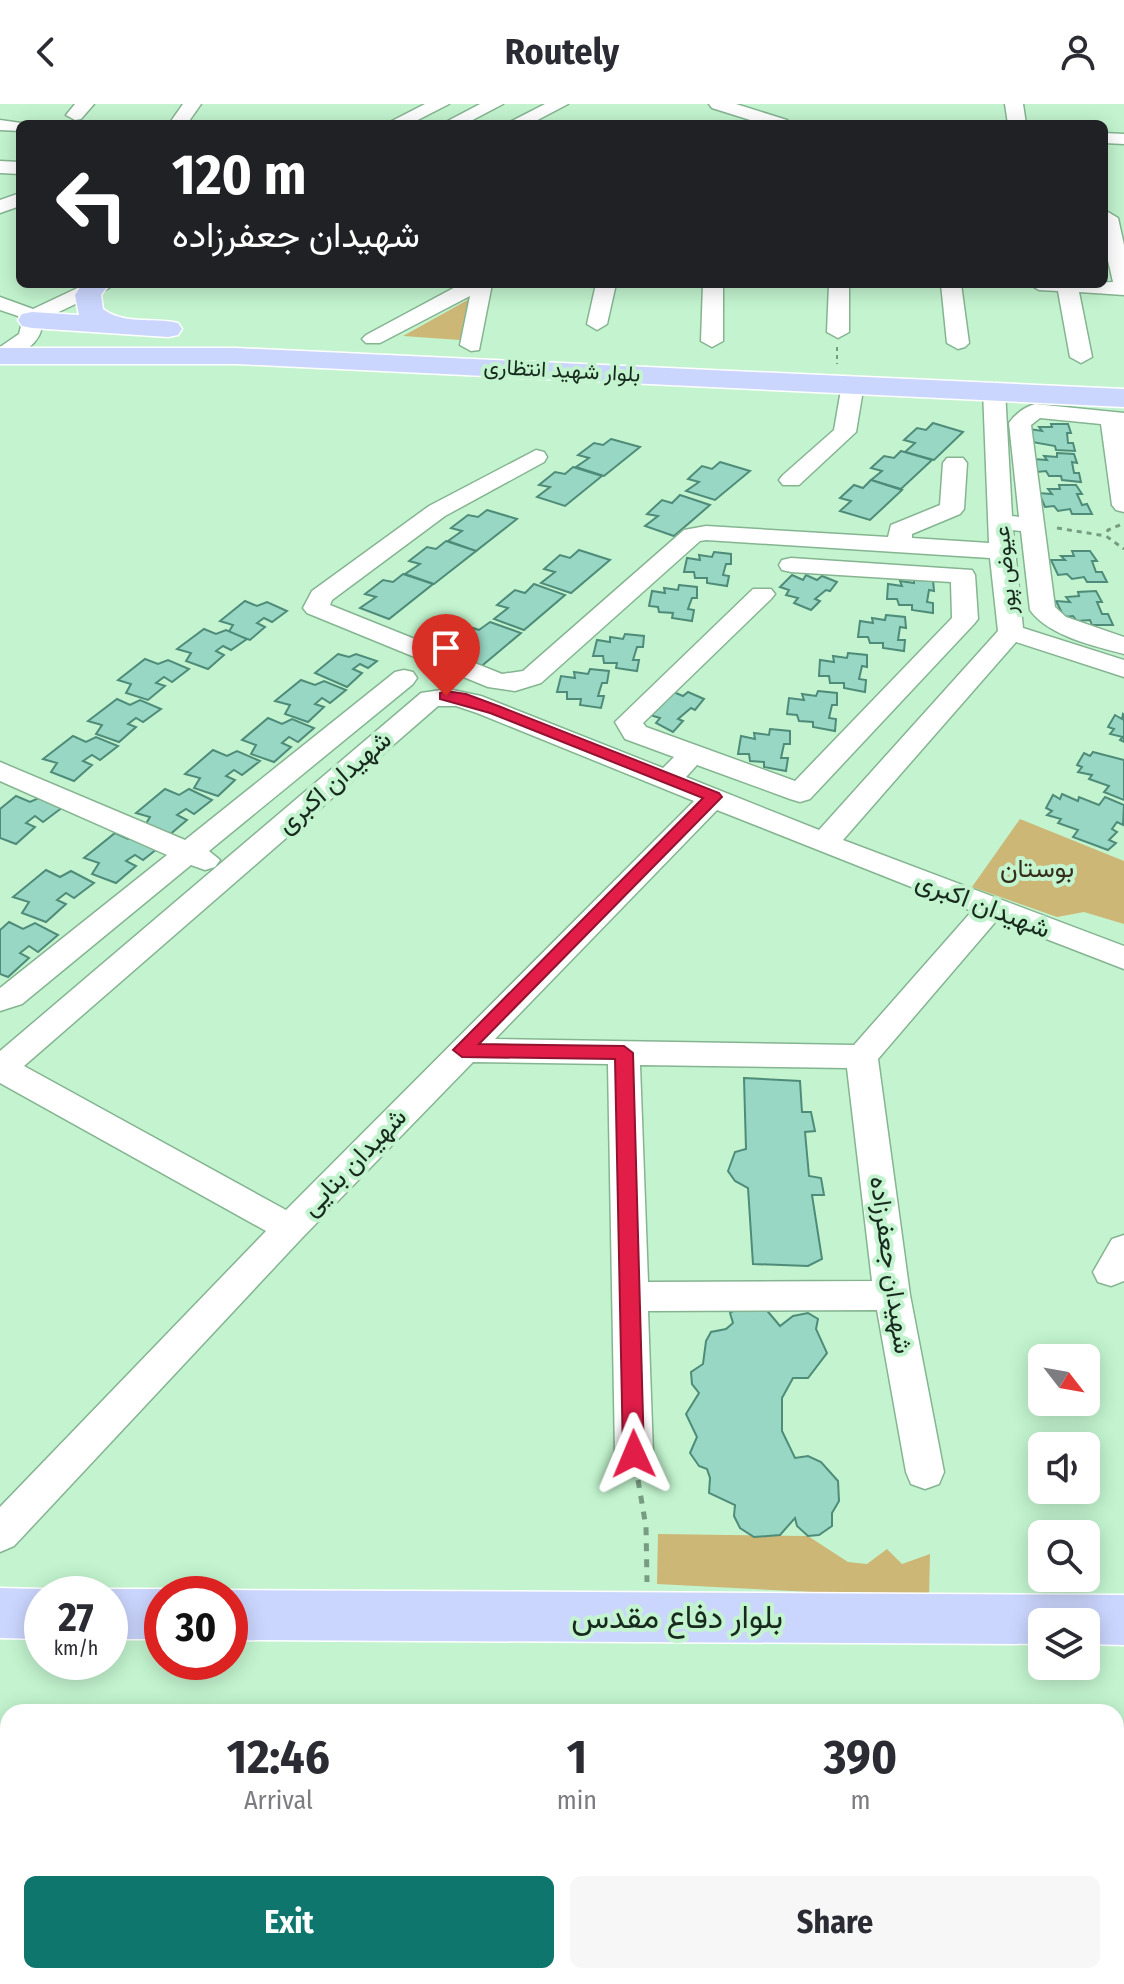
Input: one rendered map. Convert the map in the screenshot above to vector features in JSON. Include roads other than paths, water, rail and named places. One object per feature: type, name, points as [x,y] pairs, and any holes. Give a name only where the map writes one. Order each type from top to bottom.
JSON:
[{"type":"main road","points":[[96,288],[88,295],[89,310],[96,319],[107,325]]},
{"type":"main road","name":"بلوار شهید انتظاری","points":[[32,319],[471,345],[562,359],[853,384],[994,390],[1120,412]]},
{"type":"main road","points":[[90,355],[78,346],[77,338],[83,330],[107,325]]},
{"type":"main road","name":"بلوار شهید انتظاری","points":[[0,356],[562,359],[1124,378]]},
{"type":"main road","points":[[0,1613],[24,1614]]},
{"type":"main road","name":"بلوار دفاع مقدس","points":[[248,1615],[1124,1620]]},
{"type":"street","points":[[404,120],[440,104]]},
{"type":"street","points":[[460,120],[494,104]]},
{"type":"street","points":[[524,120],[559,104]]},
{"type":"street","points":[[718,104],[770,120]]},
{"type":"street","points":[[1108,218],[1124,288]]},
{"type":"street","points":[[32,319],[94,288]]},
{"type":"street","points":[[373,339],[471,288]]},
{"type":"street","points":[[471,345],[478,288]]},
{"type":"street","points":[[597,324],[605,288]]},
{"type":"street","points":[[712,341],[713,288]]},
{"type":"street","points":[[838,332],[839,288]]},
{"type":"street","points":[[951,288],[958,343]]},
{"type":"street","points":[[1068,288],[1081,357]]},
{"type":"street","points":[[0,303],[17,307],[32,319]]},
{"type":"street","points":[[0,356],[26,340],[32,331],[32,319]]},
{"type":"street","points":[[791,480],[845,432],[853,384]]},
{"type":"street","name":"عیوض پور","points":[[994,390],[1002,551],[1011,632],[1124,669]]},
{"type":"street","points":[[1124,505],[1120,412],[1035,411],[1020,423],[1043,610],[1057,622],[1124,646]]},
{"type":"street","points":[[536,457],[437,511],[321,596],[316,608],[497,681],[515,683],[537,673],[693,535],[706,533],[1002,551]]},
{"type":"street","points":[[900,545],[900,530],[952,509],[955,463]]},
{"type":"street","points":[[1001,522],[1032,525]]},
{"type":"street","points":[[762,594],[629,722],[635,733],[800,793],[965,619],[963,575],[791,565]]},
{"type":"street","points":[[824,843],[1011,632]]},
{"type":"street","points":[[0,1000],[11,996],[190,854],[404,678]]},
{"type":"street","name":"شهیدان اکبری","points":[[0,1068],[430,699],[461,697],[990,909],[1124,958]]},
{"type":"street","points":[[668,779],[692,754]]},
{"type":"street","points":[[0,771],[231,871]]},
{"type":"street","name":"شهیدان بنایی","points":[[0,1534],[462,1050],[714,797]]},
{"type":"street","points":[[462,1050],[862,1057],[990,909]]},
{"type":"street","points":[[624,1053],[634,1454]]},
{"type":"street","name":"شهیدان جعفرزاده","points":[[862,1057],[892,1295],[925,1472]]},
{"type":"street","points":[[0,1068],[290,1228]]},
{"type":"street","points":[[629,1297],[892,1295]]},
{"type":"park label","name":"بوستان","points":[[1037,868]]}]
